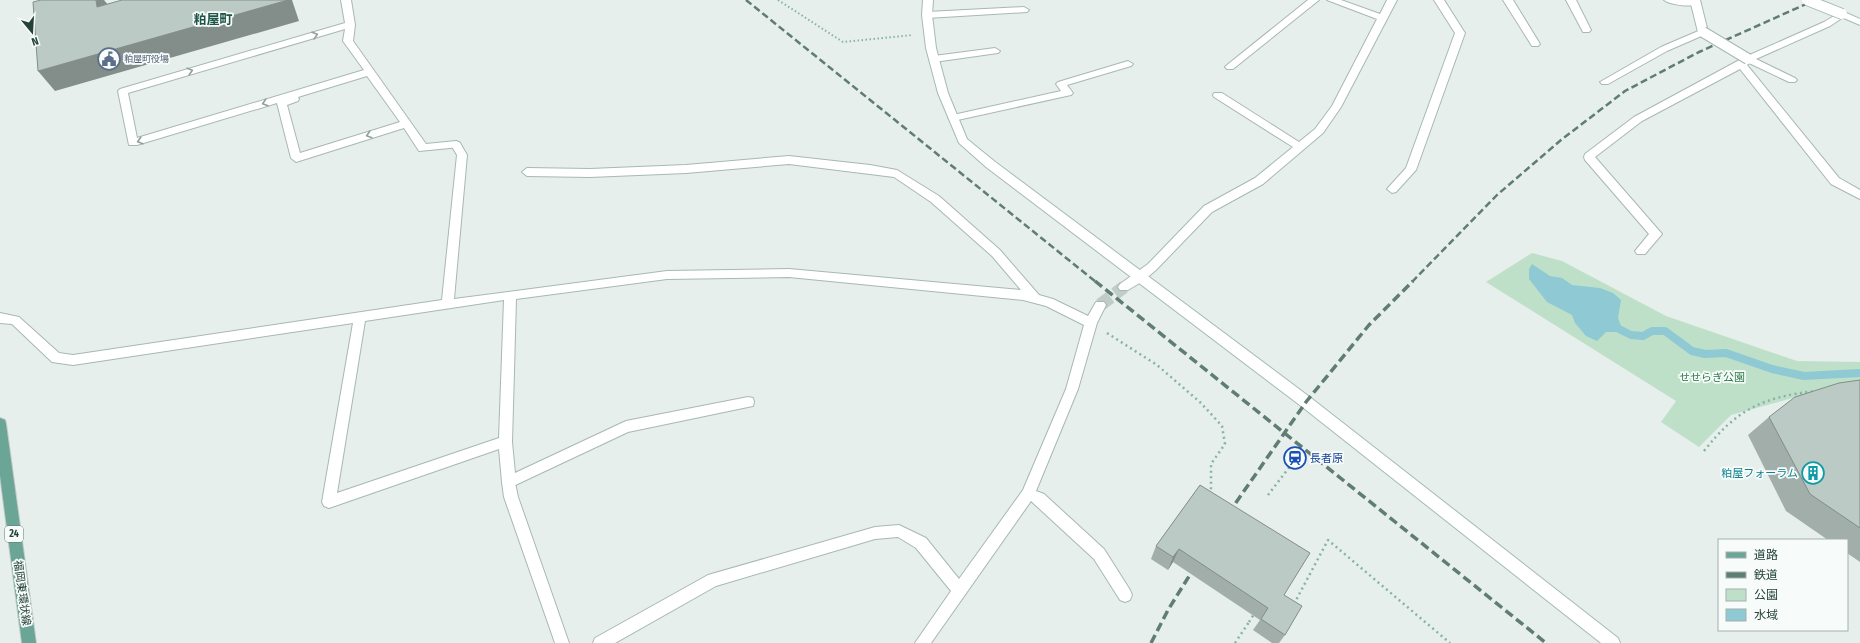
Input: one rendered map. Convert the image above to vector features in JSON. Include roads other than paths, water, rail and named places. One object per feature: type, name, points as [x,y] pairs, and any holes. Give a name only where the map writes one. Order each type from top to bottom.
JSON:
[{"type":"main road","name":"福岡東環状線","points":[[0,424],[29,643]]},
{"type":"street","points":[[346,0],[350,24],[348,41],[423,148],[456,145],[462,155],[448,304]]},
{"type":"street","points":[[928,0],[927,15],[929,33],[934,59],[944,94],[963,141],[971,149],[1139,278],[1306,402],[1613,643]]},
{"type":"street","points":[[1230,67],[1314,0]]},
{"type":"street","points":[[1332,0],[1382,18]]},
{"type":"street","points":[[1124,287],[1139,278],[1208,209],[1259,181],[1319,131],[1336,107],[1392,0]]},
{"type":"street","points":[[1392,189],[1411,170],[1460,33],[1439,0]]},
{"type":"street","points":[[1508,0],[1535,44]]},
{"type":"street","points":[[1571,0],[1586,30]]},
{"type":"street","points":[[1669,0],[1696,2],[1703,32],[1745,61],[1792,80]]},
{"type":"street","points":[[1806,0],[1860,22]]},
{"type":"street","points":[[927,15],[1024,10]]},
{"type":"street","points":[[1641,251],[1656,234],[1589,157],[1638,119],[1745,61],[1827,24],[1842,14]]},
{"type":"street","points":[[350,24],[123,91],[133,143],[370,73]]},
{"type":"street","points":[[1605,82],[1664,49],[1703,32]]},
{"type":"street","points":[[934,59],[995,51]]},
{"type":"street","points":[[1745,61],[1835,181],[1860,195]]},
{"type":"street","points":[[954,118],[1068,93],[1061,84],[1128,64]]},
{"type":"street","points":[[370,73],[282,103],[296,158],[406,124]]},
{"type":"street","points":[[1218,95],[1300,147]]},
{"type":"street","points":[[527,172],[590,174],[686,169],[788,160],[870,169],[897,174],[935,199],[996,253],[1035,298]]},
{"type":"street","points":[[0,318],[15,320],[56,358],[73,360],[510,295],[667,275],[789,273],[1023,295],[1049,302],[1091,323]]},
{"type":"street","points":[[510,295],[505,442],[511,497],[562,643]]},
{"type":"street","points":[[922,643],[960,592],[1028,494],[1072,389],[1091,323],[1100,305]]},
{"type":"street","points":[[360,317],[329,502],[471,452],[505,442]]},
{"type":"street","points":[[509,482],[626,427],[748,402]]},
{"type":"street","points":[[1028,494],[1039,498],[1099,554],[1125,595]]},
{"type":"street","points":[[600,643],[713,580],[875,533],[899,531],[921,542],[960,592]]},
{"type":"water","points":[[1532,264],[1550,276],[1562,278],[1572,285],[1600,288],[1613,293],[1621,300],[1618,318],[1621,326],[1617,332],[1606,332],[1597,341],[1586,336],[1575,323],[1572,315],[1547,302],[1529,279],[1529,269]]},
{"type":"waterway","points":[[1619,329],[1631,335],[1643,336],[1652,331],[1665,331],[1692,351],[1705,354],[1726,353],[1772,369],[1804,376],[1860,373]]},
{"type":"tunnel","points":[[1100,305],[1124,287]]},
{"type":"railway","points":[[746,0],[1096,282]]},
{"type":"railway","points":[[1412,282],[1497,195],[1561,140],[1625,91],[1699,52],[1815,0]]},
{"type":"railway","points":[[1095,281],[1284,433]]},
{"type":"railway","points":[[1284,433],[1306,402],[1369,325],[1412,282]]},
{"type":"railway","points":[[1228,514],[1284,433]]},
{"type":"railway","points":[[1284,433],[1546,643]]},
{"type":"railway","points":[[1151,643],[1168,610],[1196,565]]},
{"type":"place","name":"粕屋町役場","points":[[109,59]]},
{"type":"place","name":"長者原","points":[[1295,458]]},
{"type":"place","name":"粕屋フォーラム","points":[[1813,473]]},
{"type":"district","name":"粕屋町","points":[[213,19]]},
{"type":"park label","name":"せせらぎ公園","points":[[1712,377]]}]
